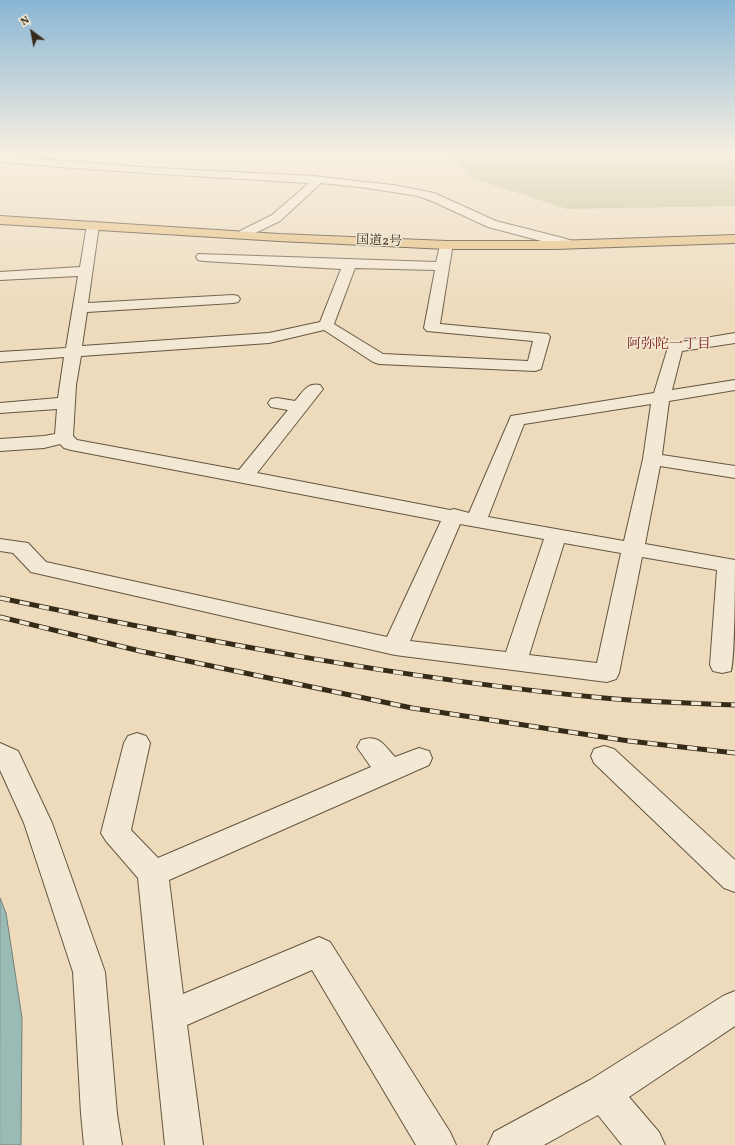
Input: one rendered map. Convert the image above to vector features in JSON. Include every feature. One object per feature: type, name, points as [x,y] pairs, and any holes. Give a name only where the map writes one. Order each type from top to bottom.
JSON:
[{"type":"highway","name":"国道2号","points":[[0,220],[447,245],[568,244],[735,239]]},
{"type":"street","points":[[245,234],[276,218],[289,205]]},
{"type":"street","points":[[451,205],[463,213],[492,224],[551,238],[568,244]]},
{"type":"street","points":[[64,437],[66,402],[93,225]]},
{"type":"street","points":[[262,260],[279,236]]},
{"type":"street","points":[[0,357],[269,338],[326,325],[379,359],[535,366],[542,337],[432,328],[445,249]]},
{"type":"street","points":[[349,265],[262,260],[240,259],[233,259],[203,257],[211,258],[349,265],[442,266]]},
{"type":"street","points":[[326,325],[349,265]]},
{"type":"street","points":[[0,276],[86,271]]},
{"type":"street","points":[[80,308],[233,299]]},
{"type":"street","points":[[0,545],[20,548],[39,567],[395,647],[607,673],[632,548],[652,459],[661,397],[675,347],[735,338]]},
{"type":"street","points":[[476,521],[517,420],[735,385]]},
{"type":"street","points":[[244,477],[314,389]]},
{"type":"street","points":[[0,408],[66,402]]},
{"type":"street","points":[[277,403],[299,407]]},
{"type":"street","points":[[0,445],[44,442],[64,437]]},
{"type":"street","points":[[64,437],[72,444],[84,447],[454,515],[476,521],[732,567],[722,665]]},
{"type":"street","points":[[652,459],[735,472]]},
{"type":"street","points":[[395,647],[454,515]]},
{"type":"street","points":[[515,662],[556,535]]},
{"type":"street","points":[[137,742],[116,833],[153,873],[171,1016],[184,1145]]},
{"type":"street","points":[[370,747],[390,770]]},
{"type":"street","points":[[0,753],[8,758],[38,823],[89,972],[99,1114],[103,1145]]},
{"type":"street","points":[[604,756],[735,879]]},
{"type":"street","points":[[153,873],[419,758]]},
{"type":"street","points":[[171,1016],[319,952],[438,1145]]},
{"type":"street","points":[[507,1145],[603,1093],[735,1007]]},
{"type":"street","points":[[603,1093],[646,1145]]},
{"type":"green space","points":[[556,205],[735,205],[735,206],[567,209]]},
{"type":"water","points":[[0,898],[6,913],[22,1018],[21,1145],[0,1145]]},
{"type":"railway","points":[[0,598],[150,629],[301,657],[376,669],[528,690],[604,698],[735,705]]},
{"type":"railway","points":[[0,617],[140,651],[412,708],[629,741],[735,753]]},
{"type":"district","name":"阿弥陀一丁目","points":[[669,345]]}]
